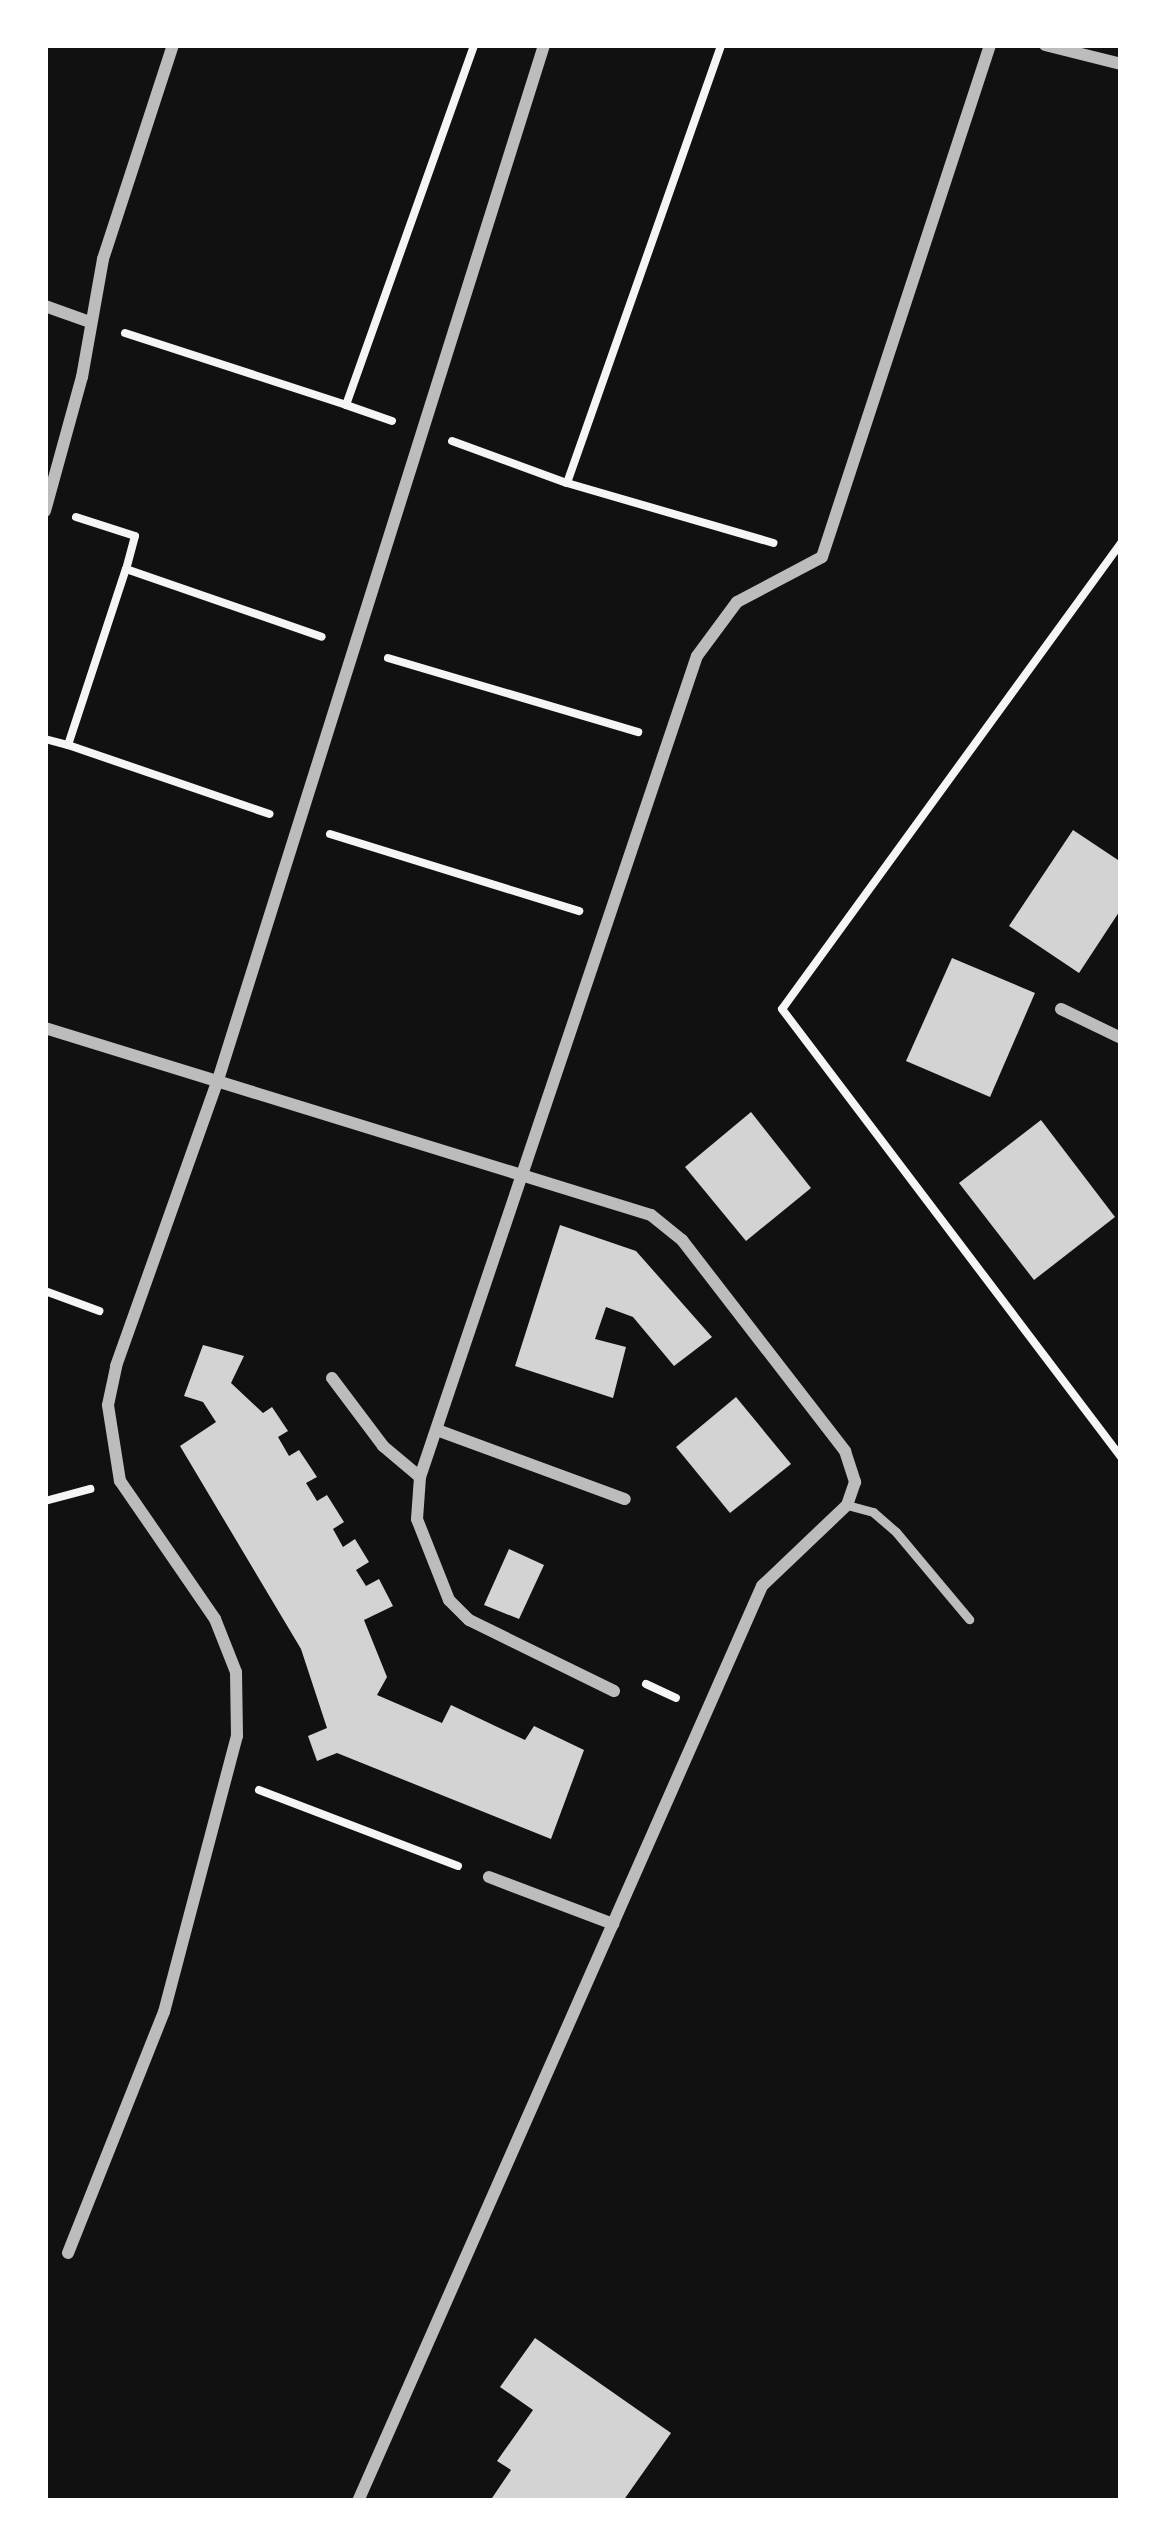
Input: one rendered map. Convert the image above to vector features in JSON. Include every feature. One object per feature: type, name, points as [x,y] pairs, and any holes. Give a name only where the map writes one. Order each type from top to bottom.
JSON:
[{"type":"street","points":[[45,511],[90,322],[173,45]]},
{"type":"street","points":[[68,2253],[164,2012],[237,1736],[236,1672],[215,1619],[120,1481],[108,1405],[129,1322],[217,1083],[428,432],[544,45]]},
{"type":"street","points":[[614,1691],[469,1620],[449,1600],[417,1519],[420,1477],[711,627],[737,602],[822,557],[990,45]]},
{"type":"street","points":[[1045,45],[1121,64]]},
{"type":"street","points":[[45,306],[90,322]]},
{"type":"street","points":[[1061,1009],[1121,1038]]},
{"type":"street","points":[[45,1028],[651,1215],[682,1240],[845,1451],[855,1482],[847,1505],[762,1586],[358,2501]]},
{"type":"street","points":[[332,1378],[383,1446],[420,1477]]},
{"type":"street","points":[[437,1430],[625,1499]]},
{"type":"street","points":[[489,1877],[614,1924]]},
{"type":"lane","points":[[847,1505],[873,1512],[896,1532],[969,1619]]},
{"type":"path","points":[[346,405],[474,45]]},
{"type":"path","points":[[567,483],[722,45]]},
{"type":"path","points":[[90,322],[428,432],[567,483],[822,557]]},
{"type":"path","points":[[1121,543],[782,1009],[1121,1457]]},
{"type":"path","points":[[68,745],[126,569]]},
{"type":"path","points":[[45,739],[301,825],[609,920]]},
{"type":"path","points":[[45,1292],[129,1322]]},
{"type":"path","points":[[614,1691],[636,1680],[705,1711]]},
{"type":"path","points":[[224,1777],[489,1877]]},
{"type":"building","points":[[1073,830],[1121,862],[1121,909],[1079,973],[1009,926]]},
{"type":"building","points":[[952,958],[1035,993],[990,1097],[906,1061]]},
{"type":"building","points":[[751,1112],[811,1188],[746,1241],[685,1167]]},
{"type":"building","points":[[1041,1120],[1115,1217],[1034,1280],[959,1183]]},
{"type":"building","points":[[560,1225],[636,1251],[712,1337],[674,1366],[633,1317],[606,1307],[595,1339],[626,1347],[613,1398],[515,1366]]},
{"type":"building","points":[[203,1345],[244,1356],[231,1383],[263,1413],[272,1407],[288,1431],[278,1437],[289,1456],[299,1450],[317,1477],[306,1483],[317,1501],[327,1495],[344,1522],[333,1529],[343,1547],[355,1539],[369,1562],[356,1570],[366,1586],[379,1579],[393,1606],[364,1620],[387,1677],[377,1695],[442,1723],[451,1705],[525,1740],[534,1726],[584,1750],[551,1839],[337,1753],[317,1761],[308,1736],[327,1728],[301,1649],[180,1446],[216,1422],[203,1402],[184,1396]]},
{"type":"building","points":[[736,1397],[791,1464],[730,1513],[676,1447]]},
{"type":"building","points":[[509,1549],[544,1565],[519,1619],[484,1605]]},
{"type":"building","points":[[535,2338],[671,2433],[623,2501],[490,2501],[511,2470],[497,2461],[533,2410],[500,2387]]}]
